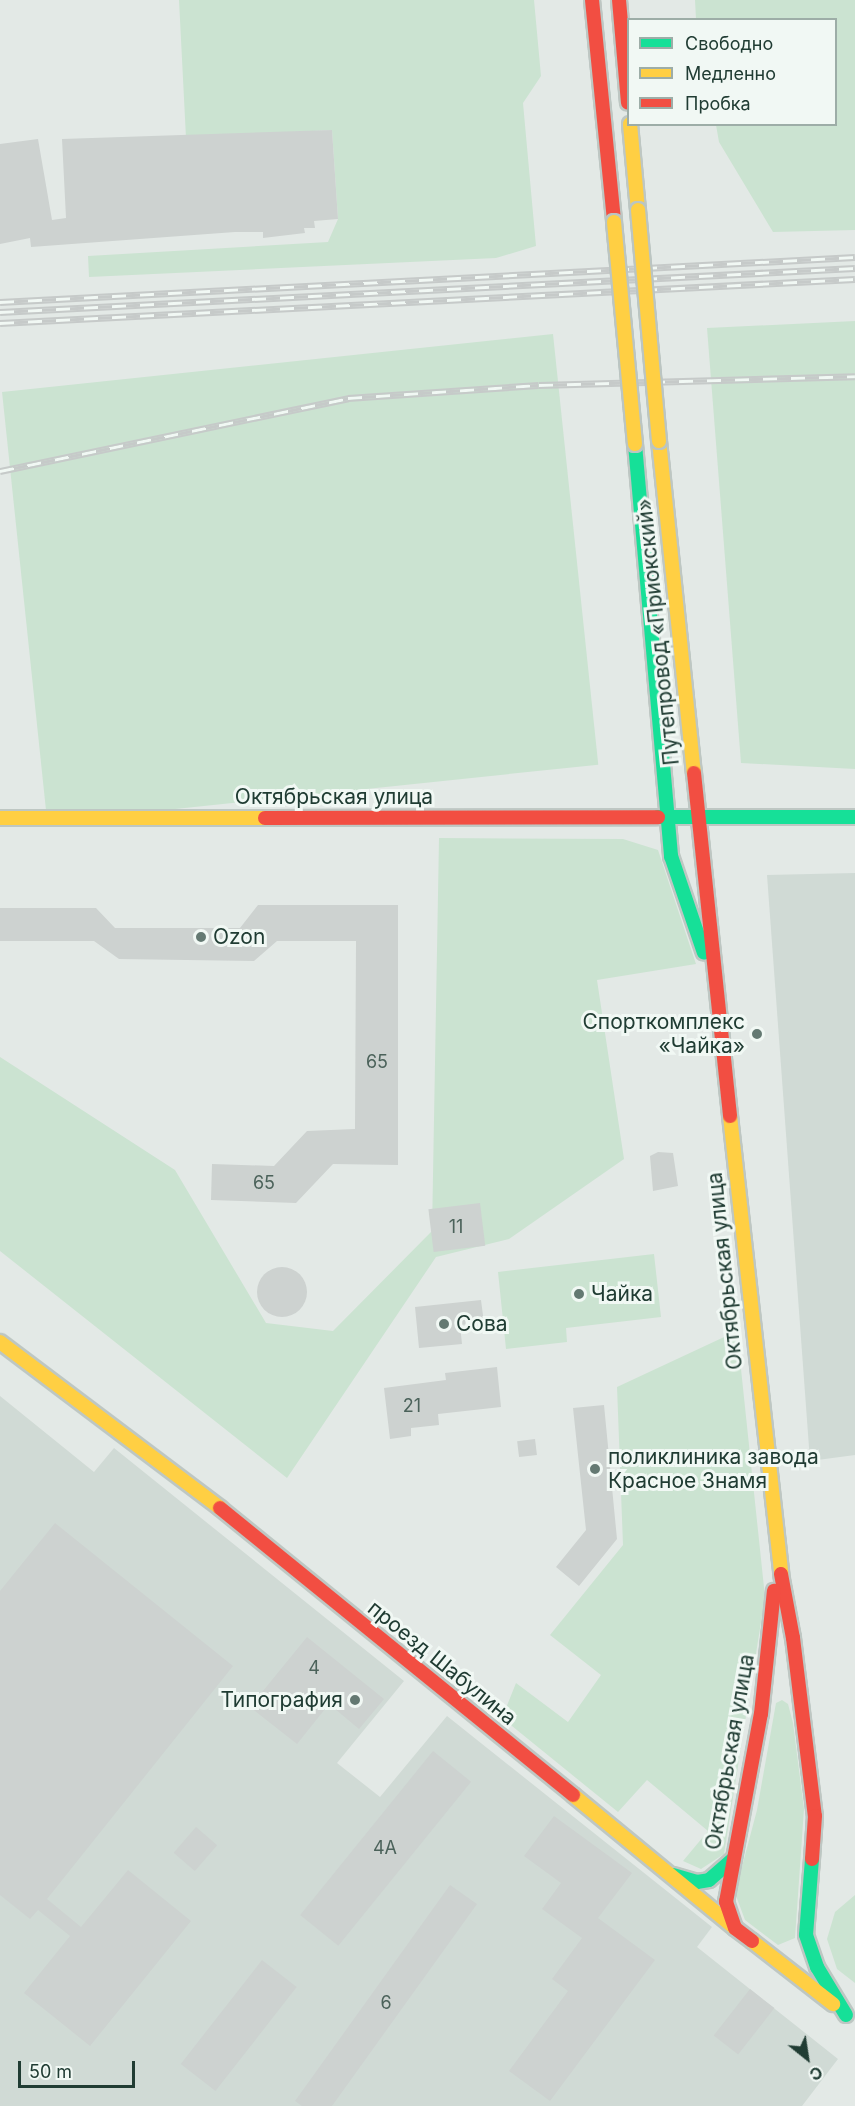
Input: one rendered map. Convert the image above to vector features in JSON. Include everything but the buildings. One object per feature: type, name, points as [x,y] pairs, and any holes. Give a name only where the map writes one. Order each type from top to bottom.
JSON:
[{"type":"main road","name":"Путепровод «Приокский»","points":[[592,0],[668,816]]},
{"type":"main road","points":[[619,0],[627,92]]},
{"type":"main road","name":"Путепровод «Приокский»","points":[[630,126],[677,636],[701,818]]},
{"type":"main road","name":"Октябрьская улица","points":[[668,816],[671,856],[718,993]]},
{"type":"main road","name":"Октябрьская улица","points":[[0,818],[855,817]]},
{"type":"main road","name":"Октябрьская улица","points":[[701,818],[775,1545],[793,1638],[815,1815],[806,1935],[816,1967],[851,2017]]},
{"type":"main road","name":"проезд Шабулина","points":[[0,1342],[251,1532],[772,1959],[851,2017]]},
{"type":"main road","name":"Октябрьская улица","points":[[735,1928],[726,1902],[768,1660],[774,1611],[775,1545]]},
{"type":"main road","points":[[666,1872],[697,1882],[721,1872],[733,1859]]},
{"type":"main road","points":[[772,1959],[795,1954],[806,1935]]},
{"type":"shaded area","points":[[855,873],[855,1455],[810,1461],[767,875]]},
{"type":"shaded area","points":[[0,1396],[94,1472],[114,1448],[404,1681],[337,1763],[380,1797],[447,1716],[712,1927],[697,1947],[838,2059],[802,2106],[0,2106]]},
{"type":"green space","points":[[179,0],[534,0],[541,76],[523,103],[536,246],[496,258],[89,277],[88,256],[328,242],[338,219],[332,130],[186,138]]},
{"type":"green space","points":[[695,0],[855,0],[855,230],[773,232],[719,142],[716,126],[837,126],[837,18],[696,18]]},
{"type":"green space","points":[[855,321],[855,769],[741,763],[707,328]]},
{"type":"green space","points":[[553,334],[598,765],[47,823],[2,392]]},
{"type":"green space","points":[[439,838],[623,839],[658,850],[696,964],[597,980],[624,1159],[509,1239],[436,1257],[287,1478],[0,1251],[0,1057],[175,1170],[266,1323],[333,1331],[432,1231]]},
{"type":"green space","name":"Чайка","points":[[654,1254],[661,1317],[566,1328],[567,1342],[506,1349],[498,1272]]},
{"type":"green space","points":[[737,1331],[765,1597],[724,1854],[701,1869],[683,1861],[708,1831],[647,1780],[618,1812],[502,1718],[516,1683],[568,1722],[601,1675],[550,1635],[623,1545],[617,1387]]},
{"type":"green space","points":[[782,1700],[788,1704],[793,1723],[804,1809],[795,1938],[778,1945],[745,1920],[735,1893],[757,1810],[776,1703]]},
{"type":"green space","points":[[855,1895],[855,1983],[837,1969],[827,1939],[835,1912]]},
{"type":"railway","points":[[0,302],[855,257]]},
{"type":"railway","points":[[0,312],[855,268]]},
{"type":"railway","points":[[0,323],[855,279]]},
{"type":"railway","points":[[0,471],[348,398],[539,385],[855,376]]},
{"type":"traffic: fast","points":[[635,444],[671,856],[704,953]]},
{"type":"traffic: fast","points":[[658,817],[855,817]]},
{"type":"traffic: fast","points":[[673,1875],[697,1882],[709,1880],[733,1859]]},
{"type":"traffic: fast","points":[[812,1859],[806,1935],[817,1967],[846,2015]]},
{"type":"traffic: slow","points":[[630,126],[638,210]]},
{"type":"traffic: slow","points":[[638,210],[659,441]]},
{"type":"traffic: slow","points":[[614,222],[635,444]]},
{"type":"traffic: slow","points":[[659,441],[694,773]]},
{"type":"traffic: slow","points":[[0,818],[265,818]]},
{"type":"traffic: slow","points":[[730,1116],[781,1574]]},
{"type":"traffic: slow","points":[[0,1342],[220,1508]]},
{"type":"traffic: slow","points":[[573,1795],[735,1928]]},
{"type":"traffic: slow","points":[[752,1941],[833,2004]]},
{"type":"traffic: jam","points":[[592,0],[614,222]]},
{"type":"traffic: jam","points":[[619,0],[627,92]]},
{"type":"traffic: jam","points":[[694,773],[730,1116]]},
{"type":"traffic: jam","points":[[265,818],[658,817]]},
{"type":"traffic: jam","points":[[220,1508],[573,1795]]},
{"type":"traffic: jam","points":[[781,1574],[793,1638],[815,1816],[812,1859]]},
{"type":"traffic: jam","points":[[752,1941],[735,1928],[726,1902],[761,1714],[774,1591]]},
{"type":"place","name":"Ozon","points":[[201,937]]},
{"type":"place","name":"Спорткомплекс «Чайка»","points":[[757,1034]]},
{"type":"place","name":"Чайка","points":[[579,1294]]},
{"type":"place","name":"Сова","points":[[444,1324]]},
{"type":"place","name":"поликлиника завода Красное Знамя","points":[[595,1469]]},
{"type":"place","name":"Типография","points":[[355,1700]]}]
